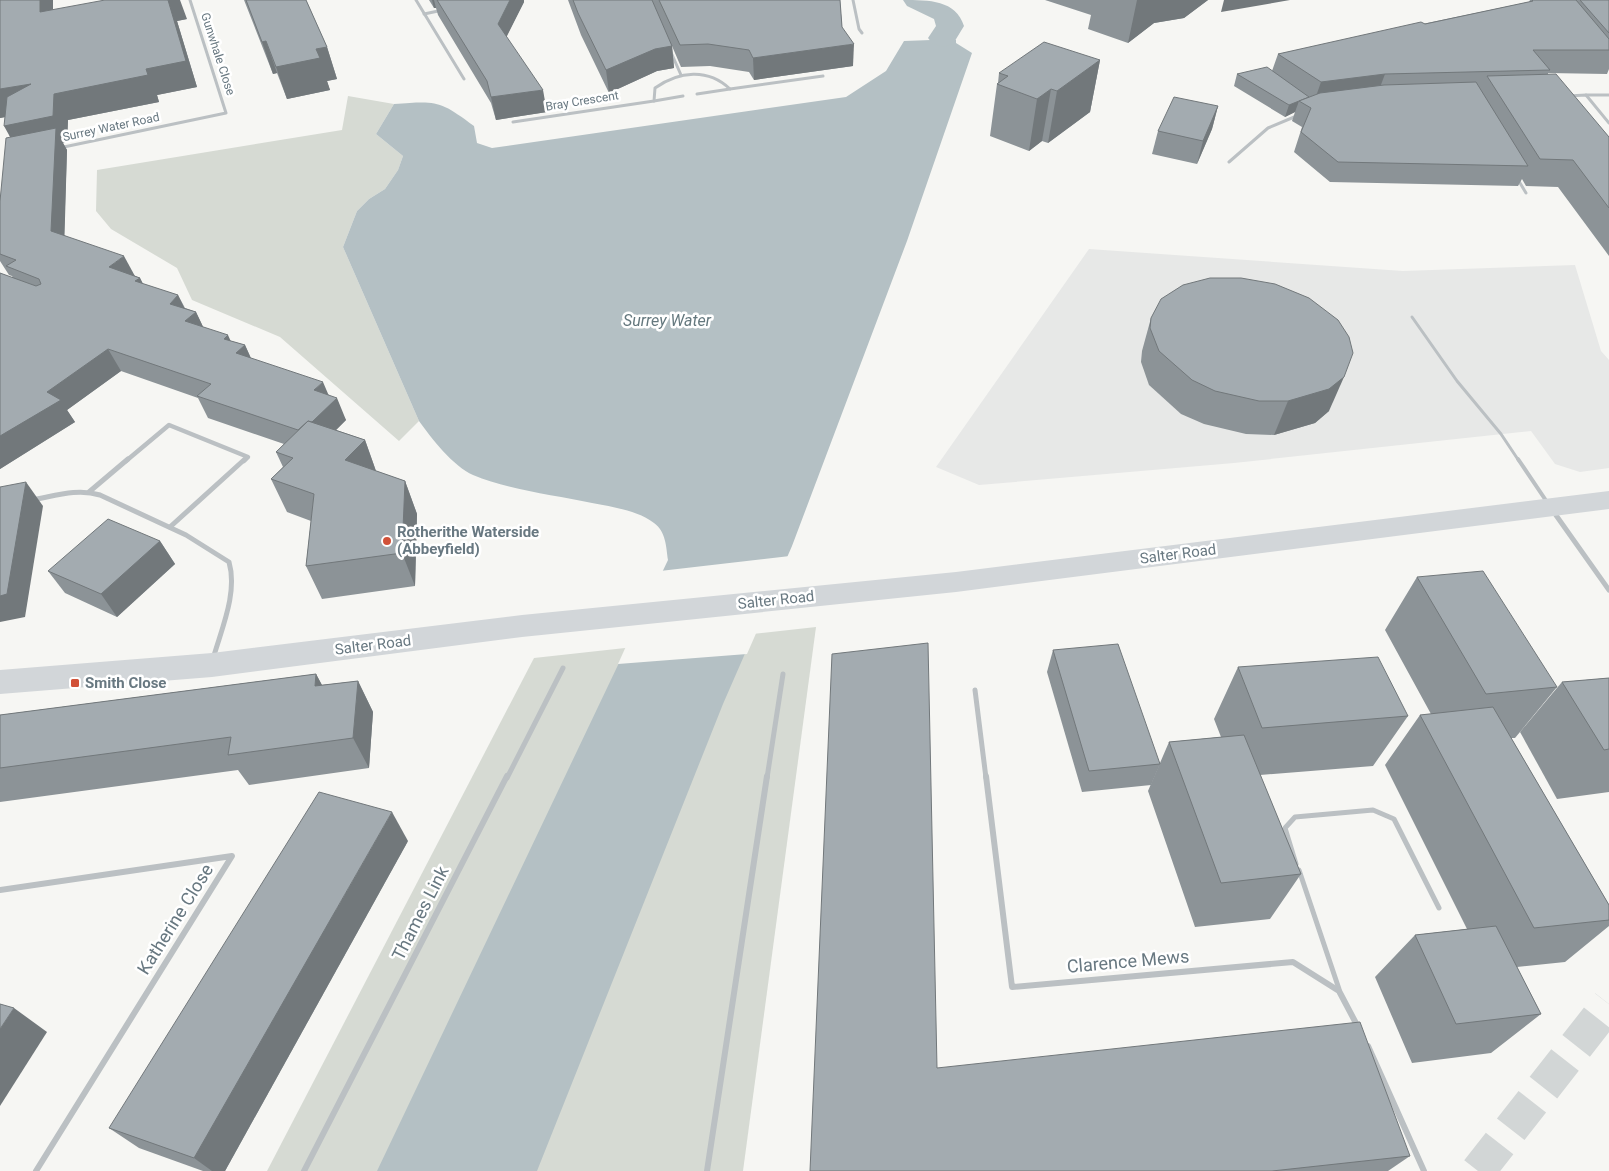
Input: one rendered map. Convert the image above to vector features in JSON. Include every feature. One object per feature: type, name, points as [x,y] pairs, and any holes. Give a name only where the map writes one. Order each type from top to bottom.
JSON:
[{"type":"main road","name":"Salter Road","points":[[0,682],[212,665],[522,626],[926,584],[1609,500]]},
{"type":"street","name":"Gunwhale Close","points":[[190,0],[226,114]]},
{"type":"street","points":[[416,0],[464,78]]},
{"type":"street","points":[[852,0],[859,29],[862,33]]},
{"type":"street","points":[[424,14],[444,10]]},
{"type":"street","points":[[668,45],[682,75]]},
{"type":"street","points":[[654,100],[654,88],[670,78],[682,75],[705,75],[716,78],[730,89]]},
{"type":"street","points":[[697,94],[823,76]]},
{"type":"street","points":[[1586,95],[1609,123]]},
{"type":"street","points":[[1559,96],[1609,95]]},
{"type":"street","name":"Bray Crescent","points":[[513,122],[683,96]]},
{"type":"street","points":[[1229,162],[1268,128],[1306,112]]},
{"type":"street","name":"Surrey Water Road","points":[[54,149],[226,114]]},
{"type":"street","points":[[1516,176],[1526,193]]},
{"type":"street","points":[[30,501],[89,492],[168,425],[248,457],[170,527]]},
{"type":"street","points":[[89,492],[170,527],[214,549],[229,562],[232,579],[212,665]]},
{"type":"street","points":[[1551,508],[1609,590]]},
{"type":"street","name":"Thames Link","points":[[304,1171],[563,668]]},
{"type":"street","points":[[707,1171],[783,674]]},
{"type":"street","name":"Clarence Mews","points":[[974,690],[1012,987],[1293,962],[1340,991]]},
{"type":"street","name":"Katherine Close","points":[[0,890],[232,856],[36,1171]]},
{"type":"street","points":[[1340,991],[1360,1031]]},
{"type":"street","points":[[1364,1039],[1424,1171]]},
{"type":"lane","points":[[1412,317],[1458,381],[1501,434],[1551,508]]},
{"type":"lane","points":[[1340,991],[1285,828],[1295,817],[1373,810],[1394,819],[1438,908]]},
{"type":"shaded area","points":[[348,96],[394,104],[376,134],[403,156],[398,170],[385,189],[369,199],[357,211],[343,247],[419,421],[399,441],[280,337],[192,300],[177,268],[111,229],[96,211],[97,170],[342,130]]},
{"type":"shaded area","points":[[1089,249],[1403,271],[1575,265],[1601,351],[1609,360],[1609,468],[1580,472],[1555,464],[1531,431],[1234,463],[979,485],[936,467]]},
{"type":"shaded area","points":[[816,627],[743,1171],[267,1171],[534,658]]},
{"type":"water","name":"Surrey Water","points":[[933,37],[956,40],[956,43],[972,53],[907,241],[792,546],[723,704],[537,1171],[377,1171],[668,560],[666,545],[661,531],[654,523],[640,515],[608,506],[516,488],[473,475],[458,466],[451,459],[419,421],[343,247],[357,211],[369,199],[385,189],[398,170],[403,156],[376,134],[394,104],[429,103],[445,107],[474,126],[477,143],[492,148],[846,97],[886,71],[904,41],[931,40]]},
{"type":"pier","points":[[790,556],[747,654],[618,664],[660,571]]},
{"type":"building","points":[[0,0],[40,0],[40,12],[105,0],[168,0],[186,61],[146,69],[148,75],[54,94],[53,116],[4,126],[7,97],[31,84],[0,89]]},
{"type":"building","points":[[246,0],[306,0],[327,47],[316,49],[320,58],[276,67],[266,41],[262,42]]},
{"type":"building","points":[[437,0],[510,0],[498,24],[543,90],[491,97],[487,81]]},
{"type":"building","points":[[573,0],[652,0],[672,46],[655,49],[606,70]]},
{"type":"building","points":[[659,0],[840,0],[842,27],[854,44],[753,58],[749,50],[708,44],[680,45]]},
{"type":"building","points":[[1532,0],[1576,0],[1609,39],[1609,50],[1533,50],[1550,70],[1385,74],[1321,82],[1278,54],[1421,22],[1425,24]]},
{"type":"building","points":[[1580,0],[1609,0],[1609,33]]},
{"type":"building","points":[[1044,42],[1100,60],[1057,91],[1051,89],[1037,99],[997,84],[1008,76],[999,73]]},
{"type":"building","points":[[1267,67],[1309,97],[1289,105],[1237,74]]},
{"type":"building","points":[[1556,74],[1609,137],[1609,208],[1573,160],[1540,159],[1487,76]]},
{"type":"building","points":[[1476,82],[1528,166],[1338,162],[1301,132],[1311,108],[1299,101],[1320,93],[1384,85]]},
{"type":"building","points":[[1174,97],[1218,106],[1203,141],[1158,131]]},
{"type":"building","points":[[56,128],[51,231],[124,256],[109,267],[140,278],[135,281],[178,295],[170,304],[196,312],[185,321],[228,335],[224,339],[245,345],[236,353],[323,382],[314,390],[337,398],[312,422],[308,421],[298,430],[197,396],[211,384],[108,349],[47,392],[61,400],[0,436],[0,273],[36,286],[41,284],[39,279],[6,266],[16,260],[0,254],[0,201],[6,138]]},
{"type":"building","points":[[1210,278],[1241,278],[1275,284],[1309,298],[1338,320],[1349,337],[1353,353],[1344,377],[1329,389],[1288,401],[1259,401],[1215,391],[1192,380],[1159,351],[1150,328],[1151,318],[1161,299],[1183,285]]},
{"type":"building","points":[[308,421],[365,440],[345,460],[405,481],[402,553],[306,566],[314,494],[271,479],[293,458],[276,452]]},
{"type":"building","points":[[26,482],[7,594],[0,596],[0,487]]},
{"type":"building","points":[[108,519],[160,541],[101,594],[48,571]]},
{"type":"building","points":[[1483,571],[1557,687],[1486,694],[1417,577]]},
{"type":"building","points":[[928,643],[937,1068],[1360,1022],[1410,1156],[1272,1171],[810,1171],[832,654]]},
{"type":"building","points":[[1118,644],[1160,764],[1089,771],[1053,650]]},
{"type":"building","points":[[1378,657],[1408,716],[1262,728],[1238,667]]},
{"type":"building","points":[[316,674],[315,686],[358,681],[353,738],[228,755],[231,737],[0,768],[0,715]]},
{"type":"building","points":[[1609,678],[1609,749],[1604,750],[1562,682]]},
{"type":"building","points":[[1493,707],[1609,905],[1609,920],[1534,928],[1420,715]]},
{"type":"building","points":[[1244,735],[1301,874],[1221,883],[1169,742]]},
{"type":"building","points":[[319,792],[392,812],[194,1158],[109,1128]]},
{"type":"building","points":[[1496,926],[1541,1014],[1456,1024],[1415,935]]},
{"type":"building","points":[[0,1004],[14,1008],[0,1029]]},
{"type":"waterway","points":[[917,0],[938,8],[946,15],[950,26],[943,38]]},
{"type":"tunnel","points":[[1478,1171],[1609,1004]]},
{"type":"place","name":"Rotherithe Waterside (Abbeyfield)","points":[[387,541]]},
{"type":"place","name":"Smith Close","points":[[75,683]]}]
